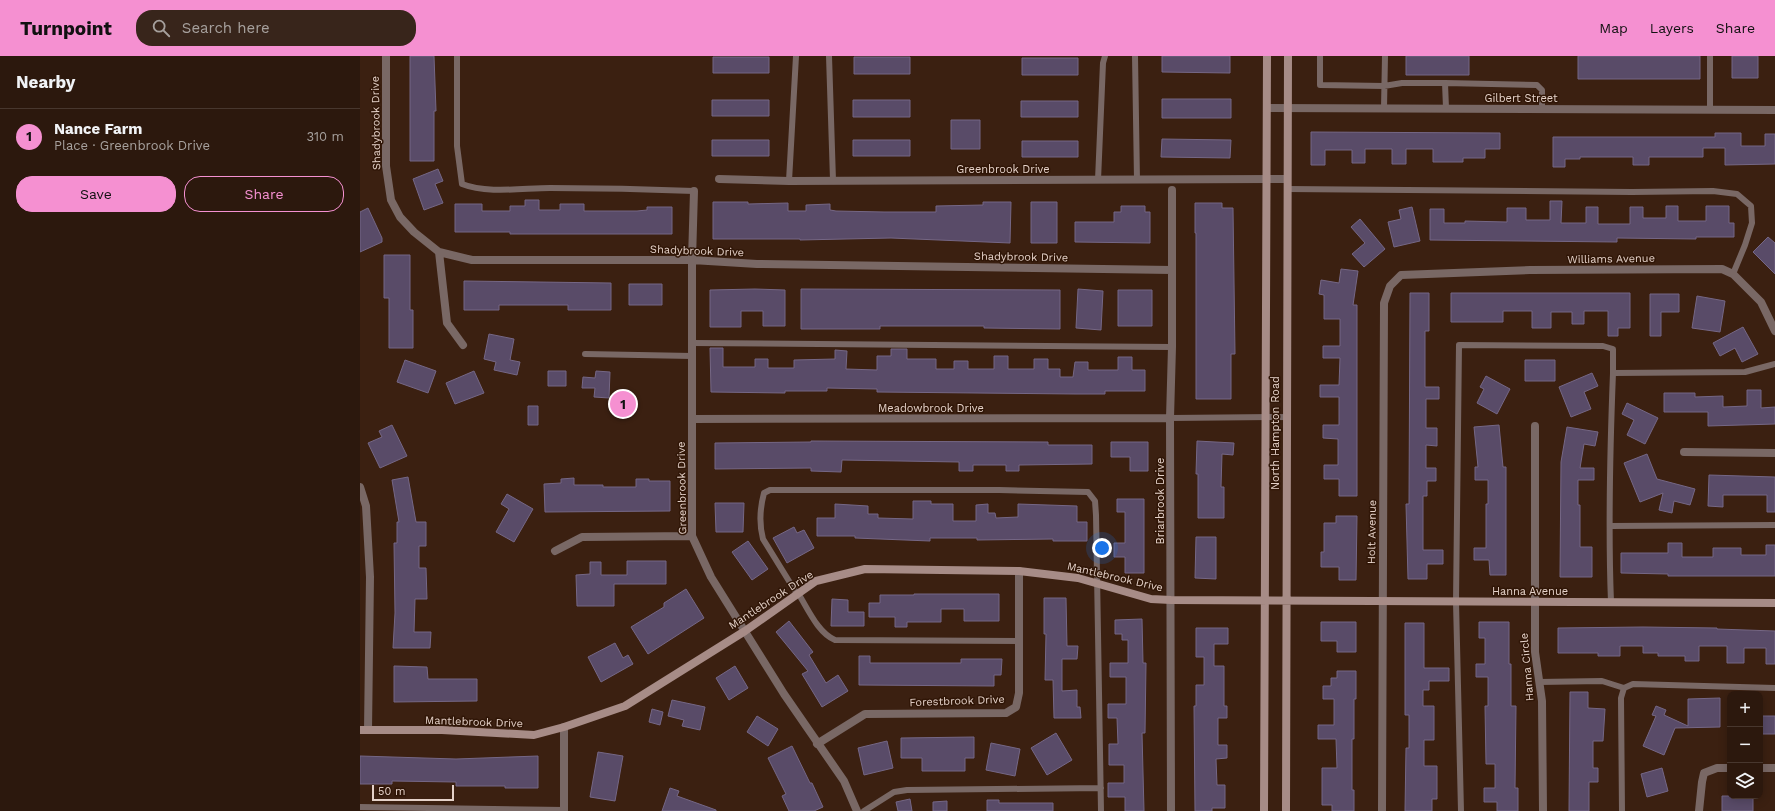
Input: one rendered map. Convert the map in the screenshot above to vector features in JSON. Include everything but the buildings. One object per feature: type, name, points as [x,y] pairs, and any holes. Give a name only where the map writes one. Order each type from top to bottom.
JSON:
[{"type":"main road","name":"North Hampton Road","points":[[1264,811],[1267,56]]},
{"type":"main road","name":"North Hampton Road","points":[[1286,811],[1285,601],[1288,56]]},
{"type":"main road","name":"Mantlebrook Drive","points":[[364,730],[442,730],[534,735],[564,727],[625,706],[745,631],[816,581],[865,569],[1019,571],[1078,578],[1151,599],[1285,601]]},
{"type":"main road","name":"Hanna Avenue","points":[[1285,601],[1775,603]]},
{"type":"street","name":"Shadybrook Drive","points":[[386,56],[386,166],[391,200],[400,217],[414,232],[439,252],[472,260],[692,260],[757,264],[1172,270]]},
{"type":"street","name":"Gilbert Street","points":[[1267,108],[1775,110]]},
{"type":"street","name":"Greenbrook Drive","points":[[719,179],[789,181],[1287,179]]},
{"type":"street","name":"Briarbrook Drive","points":[[1171,811],[1170,418],[1172,347],[1172,190]]},
{"type":"street","name":"Greenbrook Drive","points":[[694,191],[692,260],[692,536],[711,578],[784,694],[844,781],[857,811]]},
{"type":"street","points":[[439,252],[448,323],[462,345]]},
{"type":"street","name":"Williams Avenue","points":[[1416,275],[1530,270],[1722,269],[1733,274],[1761,302],[1775,331]]},
{"type":"street","name":"Holt Avenue","points":[[1382,811],[1384,303],[1390,286],[1401,275],[1416,275]]},
{"type":"street","name":"Meadowbrook Drive","points":[[692,419],[1170,418]]},
{"type":"street","name":"Hanna Circle","points":[[1535,426],[1535,652],[1542,700],[1543,811]]},
{"type":"street","points":[[1684,452],[1775,453]]},
{"type":"street","points":[[360,487],[366,506],[370,577],[364,730]]},
{"type":"street","points":[[555,551],[582,537],[692,536]]},
{"type":"street","name":"Forestbrook Drive","points":[[818,744],[865,714],[1006,713],[1016,707],[1020,693],[1019,571]]},
{"type":"street","points":[[564,727],[564,810]]},
{"type":"street","points":[[1699,811],[1704,773],[1718,768],[1727,768]]},
{"type":"street","points":[[1763,768],[1775,768]]},
{"type":"lane","points":[[457,56],[456,146],[462,184],[470,187],[487,189],[551,188],[694,191]]},
{"type":"lane","points":[[789,181],[796,56]]},
{"type":"lane","points":[[829,56],[833,180]]},
{"type":"lane","points":[[1098,180],[1103,63],[1105,56]]},
{"type":"lane","points":[[1135,56],[1137,180]]},
{"type":"lane","points":[[1320,56],[1320,85],[1384,86],[1402,83],[1533,84],[1540,87],[1542,109]]},
{"type":"lane","points":[[1384,108],[1385,56]]},
{"type":"lane","points":[[1710,56],[1710,109]]},
{"type":"lane","points":[[1445,83],[1446,108]]},
{"type":"lane","points":[[1287,189],[1632,192],[1713,191],[1737,194],[1751,206],[1752,223],[1733,274]]},
{"type":"lane","points":[[692,343],[1172,347]]},
{"type":"lane","points":[[1461,811],[1456,602],[1459,345],[1603,346],[1613,349],[1614,373],[1610,526],[1611,602]]},
{"type":"lane","points":[[585,354],[692,356]]},
{"type":"lane","points":[[1614,373],[1745,372],[1775,364]]},
{"type":"lane","points":[[1170,418],[1286,417]]},
{"type":"lane","points":[[1019,641],[836,640],[829,637],[797,594],[763,539],[760,530],[761,504],[764,493],[770,490],[999,490],[1088,492],[1095,501],[1101,811]]},
{"type":"lane","points":[[1610,526],[1775,524]]},
{"type":"lane","points":[[1539,682],[1602,681],[1624,688],[1632,684],[1775,688]]},
{"type":"lane","points":[[1622,811],[1621,698],[1624,688]]},
{"type":"lane","points":[[864,811],[894,792],[907,790],[1101,788]]},
{"type":"lane","points":[[360,807],[564,810]]},
{"type":"place","name":"Nance Farm","points":[[623,404]]}]
